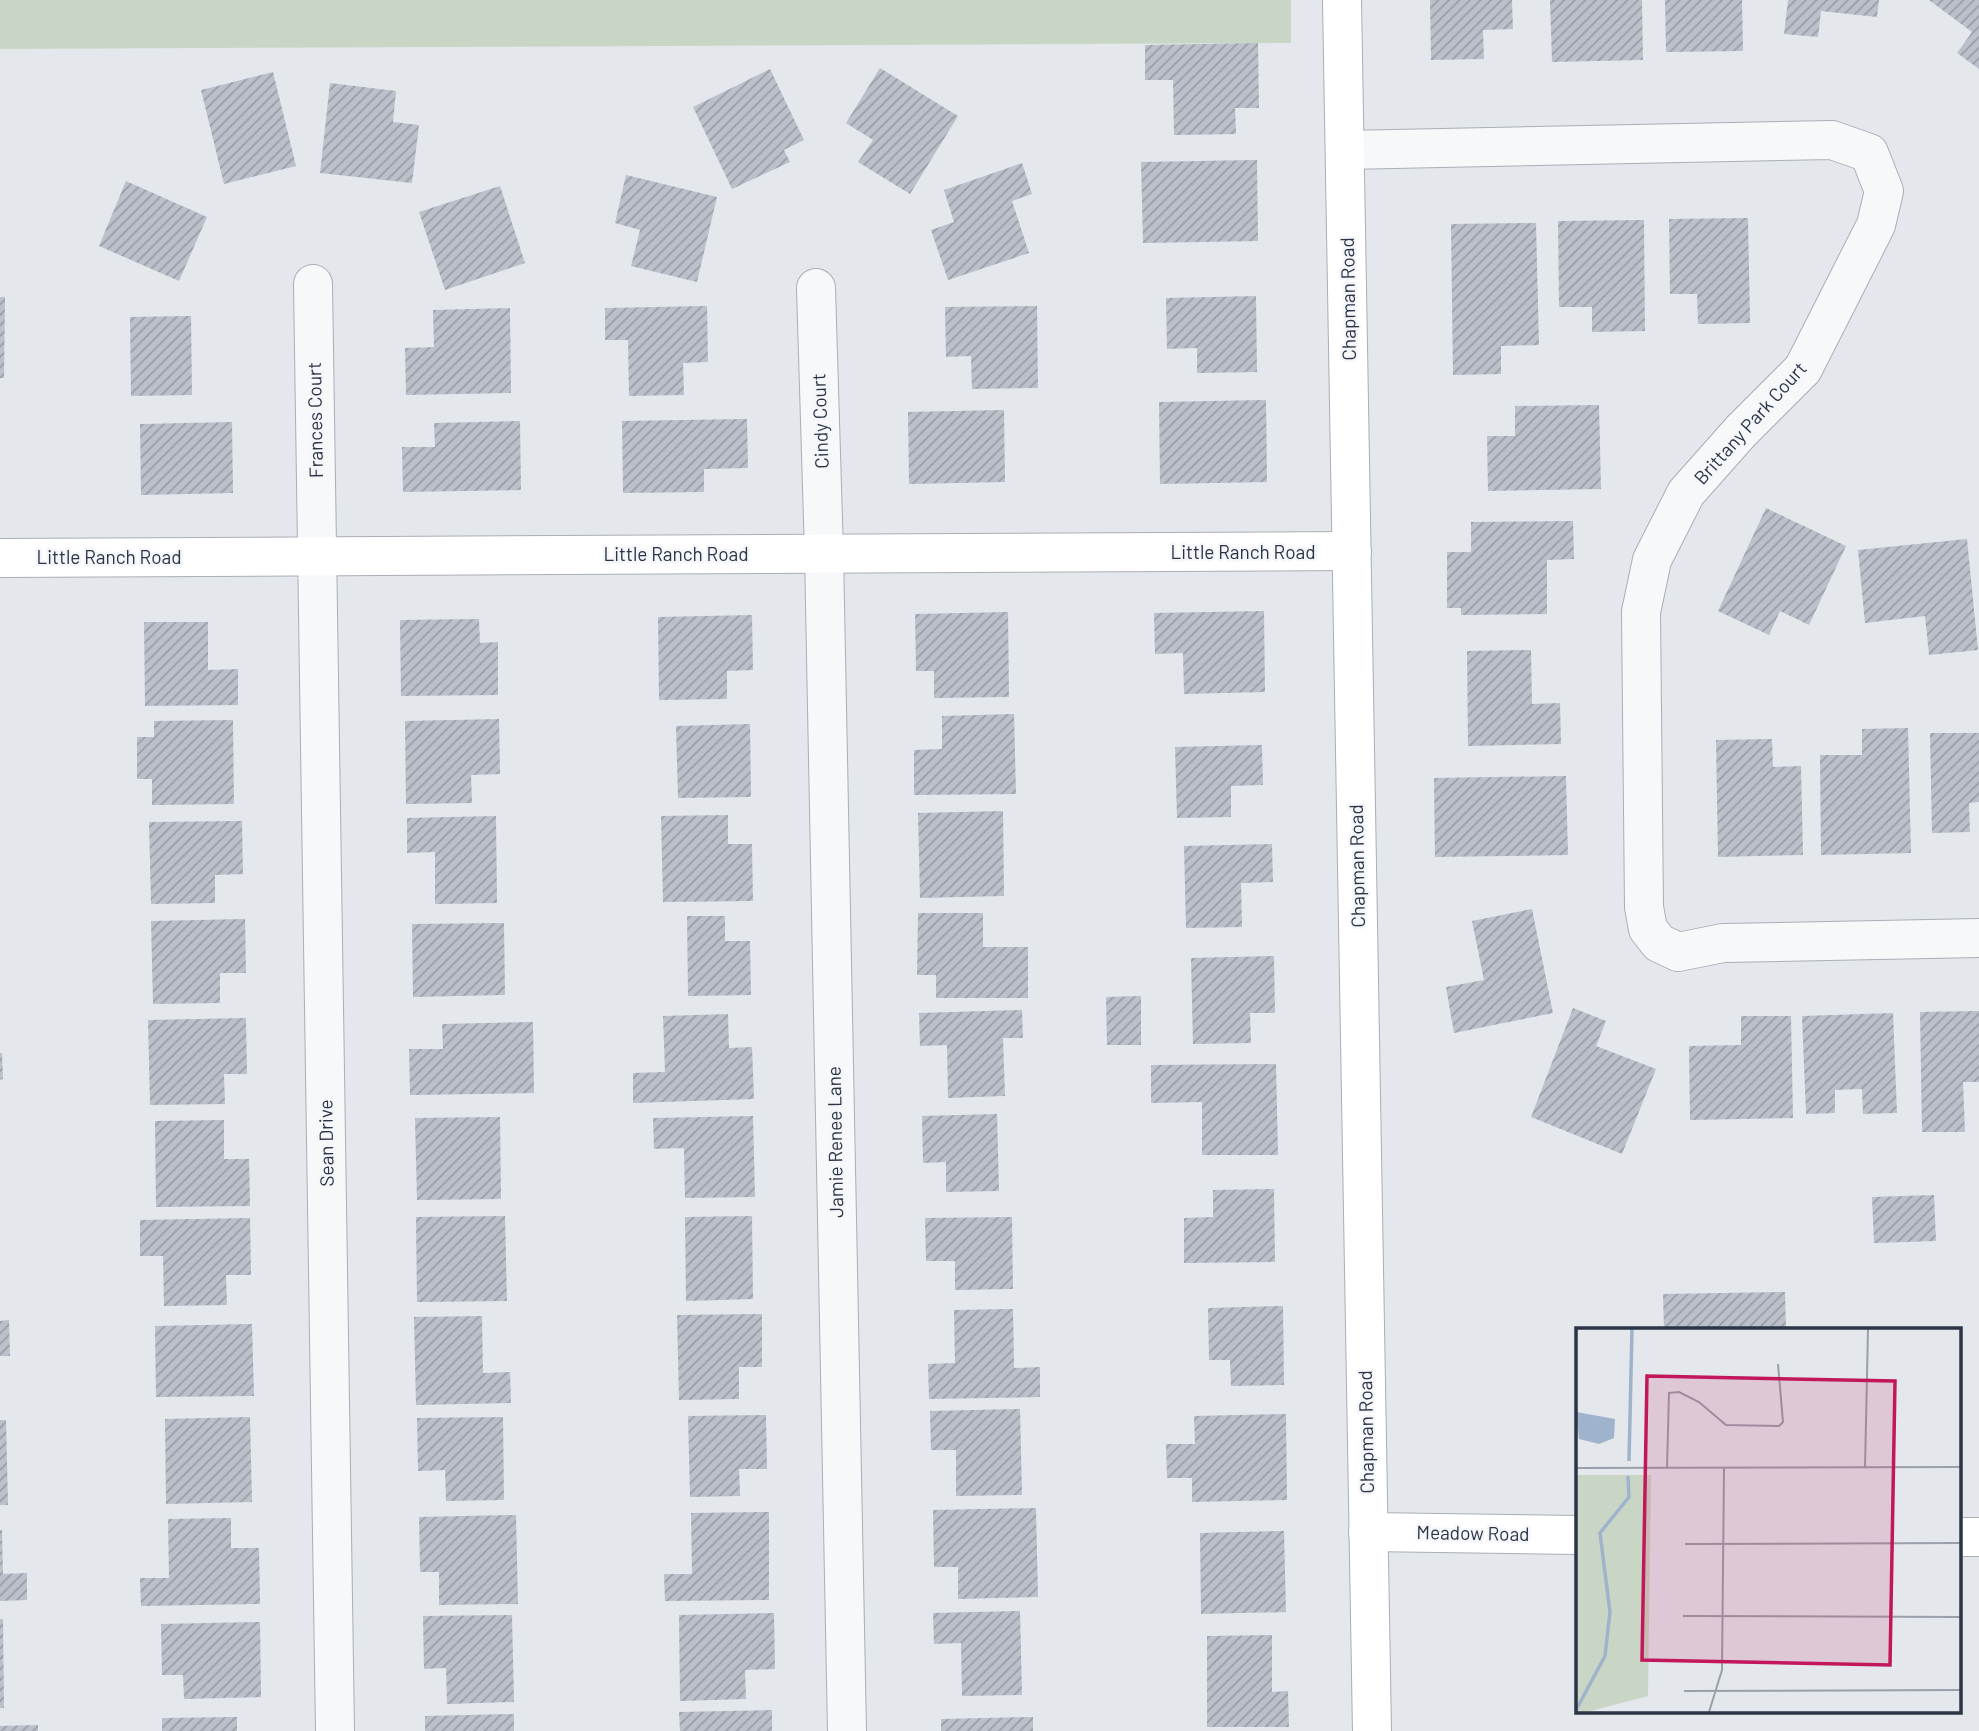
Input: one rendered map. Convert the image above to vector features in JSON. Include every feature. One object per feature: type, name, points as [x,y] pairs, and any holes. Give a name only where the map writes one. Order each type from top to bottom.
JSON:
[{"type":"street","name":"Chapman Road","points":[[1342,0],[1372,1731]]},
{"type":"street","name":"Brittany Park Court","points":[[1345,150],[1832,140],[1869,153],[1884,191],[1876,225],[1803,369],[1741,431],[1686,493],[1652,561],[1642,612],[1644,907],[1648,929],[1658,943],[1678,952],[1723,943],[1979,938]]},
{"type":"street","name":"Frances Court","points":[[313,285],[317,556]]},
{"type":"street","name":"Cindy Court","points":[[816,288],[824,553]]},
{"type":"street","name":"Little Ranch Road","points":[[0,558],[1352,551]]},
{"type":"street","name":"Jamie Renee Lane","points":[[824,553],[846,1731]]},
{"type":"street","name":"Sean Drive","points":[[317,556],[335,1731]]},
{"type":"street","name":"Meadow Road","points":[[1368,1532],[1576,1535]]},
{"type":"green space","points":[[0,0],[1291,0],[1291,43],[0,49]]},
{"type":"building","points":[[1430,0],[1512,0],[1513,29],[1483,30],[1484,59],[1431,60]]},
{"type":"building","points":[[1550,0],[1642,0],[1643,60],[1552,62]]},
{"type":"building","points":[[1665,0],[1742,0],[1743,51],[1666,52]]},
{"type":"building","points":[[1788,0],[1879,0],[1877,17],[1821,11],[1818,37],[1784,34]]},
{"type":"building","points":[[1929,0],[1979,0],[1979,69],[1957,53],[1972,32]]},
{"type":"building","points":[[1258,43],[1259,108],[1235,108],[1236,134],[1174,135],[1173,80],[1145,80],[1145,45]]},
{"type":"building","points":[[880,68],[958,116],[910,194],[858,162],[873,140],[846,123]]},
{"type":"building","points":[[770,69],[804,140],[784,150],[790,162],[732,189],[693,107]]},
{"type":"building","points":[[273,72],[296,166],[224,184],[201,90]]},
{"type":"building","points":[[330,83],[396,91],[393,122],[419,125],[412,183],[320,173]]},
{"type":"building","points":[[1257,160],[1258,241],[1143,243],[1141,162]]},
{"type":"building","points":[[1022,163],[1032,194],[1012,201],[1029,253],[948,280],[931,230],[954,222],[944,190]]},
{"type":"building","points":[[626,175],[717,197],[697,282],[631,266],[640,230],[615,223]]},
{"type":"building","points":[[126,181],[207,217],[179,281],[99,246]]},
{"type":"building","points":[[500,186],[525,263],[445,290],[419,212]]},
{"type":"building","points":[[1748,218],[1750,323],[1698,324],[1697,294],[1670,294],[1669,219]]},
{"type":"building","points":[[1644,220],[1645,331],[1592,332],[1592,307],[1559,307],[1558,221]]},
{"type":"building","points":[[1536,223],[1539,345],[1501,346],[1501,374],[1453,375],[1451,224]]},
{"type":"building","points":[[1256,296],[1257,372],[1197,373],[1197,348],[1167,349],[1166,298]]},
{"type":"building","points":[[0,297],[5,297],[4,378],[0,378]]},
{"type":"building","points":[[707,306],[708,362],[683,363],[684,395],[629,396],[628,340],[605,340],[605,308]]},
{"type":"building","points":[[1037,306],[1038,388],[972,389],[971,356],[946,357],[945,307]]},
{"type":"building","points":[[510,308],[511,393],[406,395],[405,348],[434,347],[433,310]]},
{"type":"building","points":[[191,316],[192,395],[131,396],[130,317]]},
{"type":"building","points":[[1266,400],[1267,482],[1160,484],[1159,402]]},
{"type":"building","points":[[1599,405],[1601,489],[1488,491],[1487,436],[1515,436],[1515,406]]},
{"type":"building","points":[[1004,410],[1005,482],[909,484],[908,412]]},
{"type":"building","points":[[747,419],[748,468],[704,469],[704,492],[623,493],[622,421]]},
{"type":"building","points":[[520,421],[521,490],[403,492],[402,447],[435,447],[434,423]]},
{"type":"building","points":[[232,422],[233,493],[141,495],[140,424]]},
{"type":"building","points":[[1766,508],[1846,546],[1809,625],[1780,611],[1769,635],[1718,611]]},
{"type":"building","points":[[1573,521],[1574,559],[1547,560],[1547,614],[1461,615],[1461,608],[1447,608],[1447,552],[1471,552],[1471,522]]},
{"type":"building","points":[[1967,539],[1978,650],[1929,655],[1925,616],[1865,623],[1858,550]]},
{"type":"building","points":[[1264,611],[1265,692],[1184,694],[1183,653],[1155,654],[1154,613]]},
{"type":"building","points":[[1008,612],[1009,697],[934,698],[934,671],[916,671],[915,614]]},
{"type":"building","points":[[752,615],[753,670],[727,671],[727,699],[659,700],[658,617]]},
{"type":"building","points":[[479,619],[480,643],[498,642],[498,695],[401,696],[400,620]]},
{"type":"building","points":[[144,622],[208,622],[208,670],[238,669],[238,705],[145,706]]},
{"type":"building","points":[[1531,650],[1532,704],[1560,703],[1561,744],[1468,746],[1467,651]]},
{"type":"building","points":[[1014,714],[1016,794],[914,795],[914,750],[942,749],[942,716]]},
{"type":"building","points":[[499,719],[500,774],[471,775],[472,803],[406,804],[405,721]]},
{"type":"building","points":[[233,720],[234,804],[152,805],[152,779],[137,779],[137,737],[154,737],[154,721]]},
{"type":"building","points":[[750,724],[751,797],[678,798],[676,726]]},
{"type":"building","points":[[1908,728],[1911,853],[1821,855],[1820,755],[1862,755],[1862,729]]},
{"type":"building","points":[[1930,733],[1979,733],[1979,802],[1969,803],[1970,832],[1932,833]]},
{"type":"building","points":[[1772,739],[1773,767],[1801,766],[1803,855],[1718,857],[1716,740]]},
{"type":"building","points":[[1262,745],[1263,785],[1231,786],[1231,817],[1177,818],[1175,747]]},
{"type":"building","points":[[1566,776],[1568,855],[1435,857],[1434,778]]},
{"type":"building","points":[[1003,811],[1004,896],[920,898],[918,813]]},
{"type":"building","points":[[728,815],[728,844],[752,844],[753,901],[663,902],[661,816]]},
{"type":"building","points":[[496,816],[497,903],[435,904],[435,852],[407,853],[407,818]]},
{"type":"building","points":[[242,821],[243,874],[215,875],[215,903],[151,904],[149,822]]},
{"type":"building","points":[[1272,844],[1273,882],[1241,883],[1242,927],[1186,928],[1184,846]]},
{"type":"building","points":[[1532,909],[1553,1013],[1454,1033],[1446,987],[1484,980],[1472,921]]},
{"type":"building","points":[[918,913],[983,913],[983,947],[1028,947],[1028,998],[936,998],[936,975],[917,975]]},
{"type":"building","points":[[687,916],[725,916],[725,941],[750,941],[751,995],[688,996]]},
{"type":"building","points":[[245,919],[246,973],[220,973],[220,1003],[153,1004],[151,921]]},
{"type":"building","points":[[504,923],[505,995],[413,997],[412,924]]},
{"type":"building","points":[[1274,956],[1275,1013],[1250,1013],[1251,1043],[1193,1044],[1191,958]]},
{"type":"building","points":[[1141,996],[1141,1045],[1107,1045],[1106,997]]},
{"type":"building","points":[[1573,1008],[1606,1021],[1596,1046],[1656,1069],[1622,1154],[1531,1117]]},
{"type":"building","points":[[1022,1010],[1023,1038],[1003,1038],[1005,1096],[948,1098],[947,1045],[920,1046],[919,1013]]},
{"type":"building","points":[[1979,1011],[1979,1082],[1963,1082],[1965,1132],[1922,1132],[1920,1012]]},
{"type":"building","points":[[1893,1013],[1897,1113],[1863,1114],[1862,1089],[1835,1090],[1835,1113],[1806,1114],[1802,1016]]},
{"type":"building","points":[[728,1014],[729,1048],[752,1047],[754,1099],[633,1103],[633,1073],[665,1072],[663,1016]]},
{"type":"building","points":[[1741,1016],[1791,1016],[1793,1118],[1690,1120],[1689,1046],[1741,1045]]},
{"type":"building","points":[[246,1018],[247,1074],[224,1074],[225,1104],[150,1105],[148,1020]]},
{"type":"building","points":[[533,1022],[534,1093],[410,1095],[409,1049],[443,1049],[442,1024]]},
{"type":"building","points":[[0,1053],[3,1079],[0,1080]]},
{"type":"building","points":[[1276,1064],[1278,1155],[1202,1155],[1202,1102],[1151,1103],[1151,1065]]},
{"type":"building","points":[[997,1114],[999,1191],[946,1192],[946,1162],[923,1163],[922,1116]]},
{"type":"building","points":[[753,1116],[755,1197],[685,1198],[684,1148],[654,1149],[653,1118]]},
{"type":"building","points":[[500,1117],[501,1199],[417,1200],[415,1118]]},
{"type":"building","points":[[224,1120],[224,1159],[249,1159],[250,1206],[156,1207],[155,1121]]},
{"type":"building","points":[[1274,1189],[1275,1262],[1184,1263],[1184,1218],[1213,1217],[1213,1190]]},
{"type":"building","points":[[1934,1195],[1936,1241],[1874,1243],[1872,1197]]},
{"type":"building","points":[[505,1216],[507,1301],[417,1302],[416,1217]]},
{"type":"building","points":[[752,1216],[753,1299],[686,1301],[685,1217]]},
{"type":"building","points":[[1012,1217],[1013,1289],[955,1290],[955,1261],[926,1261],[925,1218]]},
{"type":"building","points":[[250,1218],[251,1275],[226,1275],[227,1305],[164,1306],[163,1256],[140,1256],[140,1220]]},
{"type":"building","points":[[1785,1292],[1786,1328],[1664,1328],[1663,1294]]},
{"type":"building","points":[[1283,1306],[1284,1385],[1231,1386],[1230,1360],[1209,1360],[1208,1308]]},
{"type":"building","points":[[1013,1309],[1014,1368],[1040,1367],[1040,1397],[929,1399],[928,1364],[955,1363],[954,1310]]},
{"type":"building","points":[[762,1314],[762,1367],[739,1367],[739,1399],[679,1400],[677,1315]]},
{"type":"building","points":[[482,1316],[483,1373],[510,1372],[511,1403],[416,1405],[414,1317]]},
{"type":"building","points":[[9,1320],[10,1356],[0,1356],[0,1321]]},
{"type":"building","points":[[252,1324],[254,1396],[156,1397],[155,1326]]},
{"type":"building","points":[[1020,1409],[1022,1495],[956,1496],[956,1450],[931,1450],[930,1411]]},
{"type":"building","points":[[1286,1414],[1287,1500],[1192,1502],[1192,1478],[1167,1478],[1166,1444],[1195,1444],[1194,1416]]},
{"type":"building","points":[[766,1415],[767,1469],[739,1469],[740,1496],[690,1497],[688,1416]]},
{"type":"building","points":[[250,1417],[252,1502],[166,1504],[165,1419]]},
{"type":"building","points":[[503,1417],[504,1500],[446,1501],[445,1470],[418,1471],[417,1418]]},
{"type":"building","points":[[0,1420],[6,1420],[8,1505],[0,1505]]},
{"type":"building","points":[[1036,1508],[1038,1597],[958,1599],[958,1567],[934,1567],[933,1510]]},
{"type":"building","points":[[769,1512],[769,1600],[665,1601],[664,1574],[692,1574],[691,1513]]},
{"type":"building","points":[[516,1515],[518,1604],[439,1605],[439,1572],[420,1572],[419,1517]]},
{"type":"building","points":[[231,1518],[231,1548],[259,1548],[260,1604],[141,1606],[140,1578],[169,1578],[168,1519]]},
{"type":"building","points":[[0,1530],[3,1574],[27,1573],[27,1600],[0,1601]]},
{"type":"building","points":[[1284,1531],[1286,1612],[1201,1614],[1200,1533]]},
{"type":"building","points":[[1020,1611],[1022,1695],[962,1696],[961,1643],[934,1644],[933,1613]]},
{"type":"building","points":[[774,1613],[775,1669],[745,1670],[746,1699],[680,1701],[679,1615]]},
{"type":"building","points":[[512,1615],[514,1702],[447,1704],[446,1668],[424,1669],[423,1616]]},
{"type":"building","points":[[0,1619],[3,1619],[4,1708],[0,1708]]},
{"type":"building","points":[[260,1622],[261,1697],[184,1699],[183,1675],[162,1675],[161,1624]]},
{"type":"building","points":[[1272,1635],[1272,1692],[1288,1691],[1289,1727],[1207,1727],[1207,1636]]},
{"type":"building","points":[[772,1710],[772,1731],[680,1731],[679,1712]]},
{"type":"building","points":[[514,1714],[514,1731],[425,1731],[425,1716]]},
{"type":"building","points":[[237,1717],[237,1731],[162,1731],[162,1718]]},
{"type":"building","points":[[1033,1717],[1033,1731],[941,1731],[941,1719]]},
{"type":"building","points":[[38,1725],[38,1731],[0,1731],[0,1726]]}]
